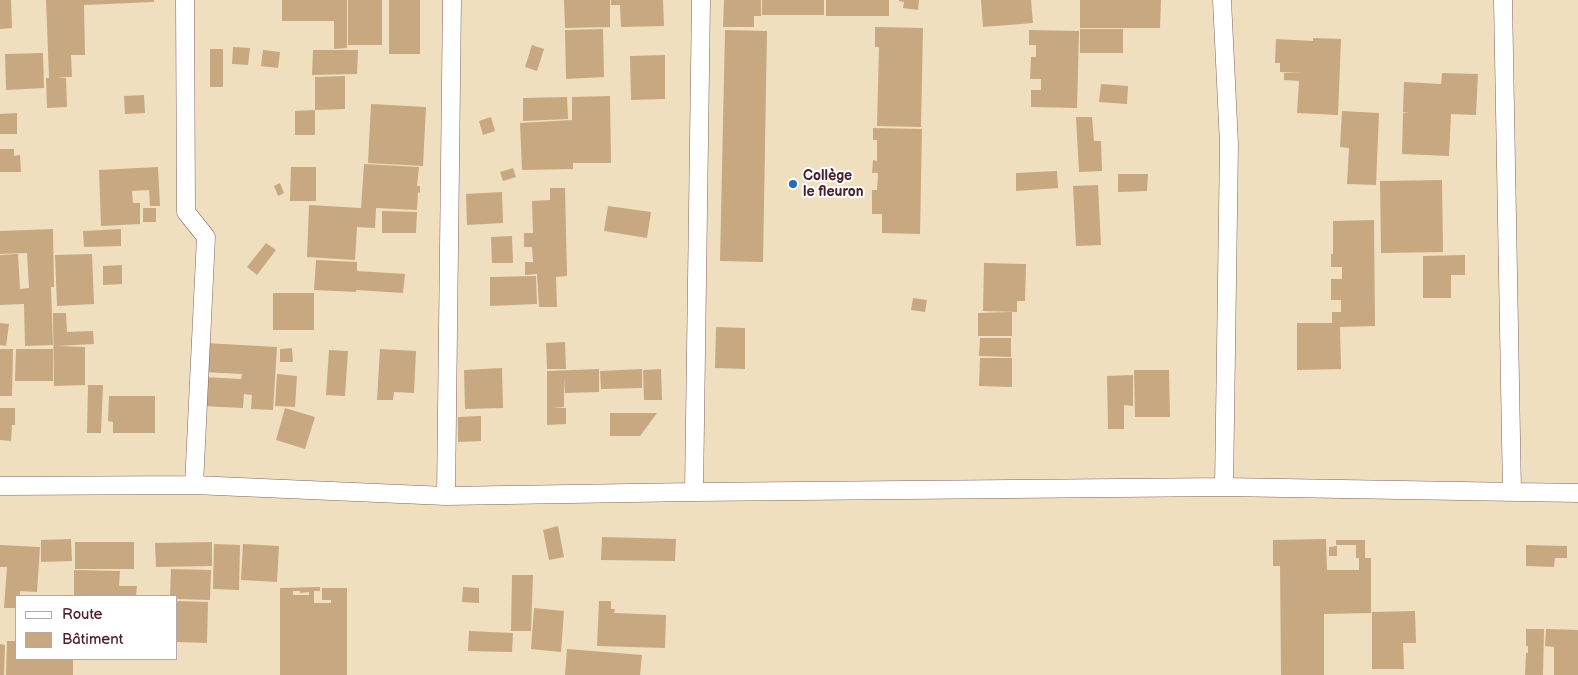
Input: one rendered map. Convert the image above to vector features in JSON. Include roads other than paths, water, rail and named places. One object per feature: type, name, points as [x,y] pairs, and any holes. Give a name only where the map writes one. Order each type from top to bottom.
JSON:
[{"type":"street","points":[[185,0],[186,212],[206,237],[194,485]]},
{"type":"street","points":[[446,496],[452,0]]},
{"type":"street","points":[[694,492],[701,0]]},
{"type":"street","points":[[1222,0],[1229,144],[1224,487]]},
{"type":"street","points":[[1503,0],[1512,492]]},
{"type":"street","points":[[0,486],[194,485],[446,496],[1224,487],[1578,493]]},
{"type":"place","name":"Collège le fleuron","points":[[793,184]]}]
